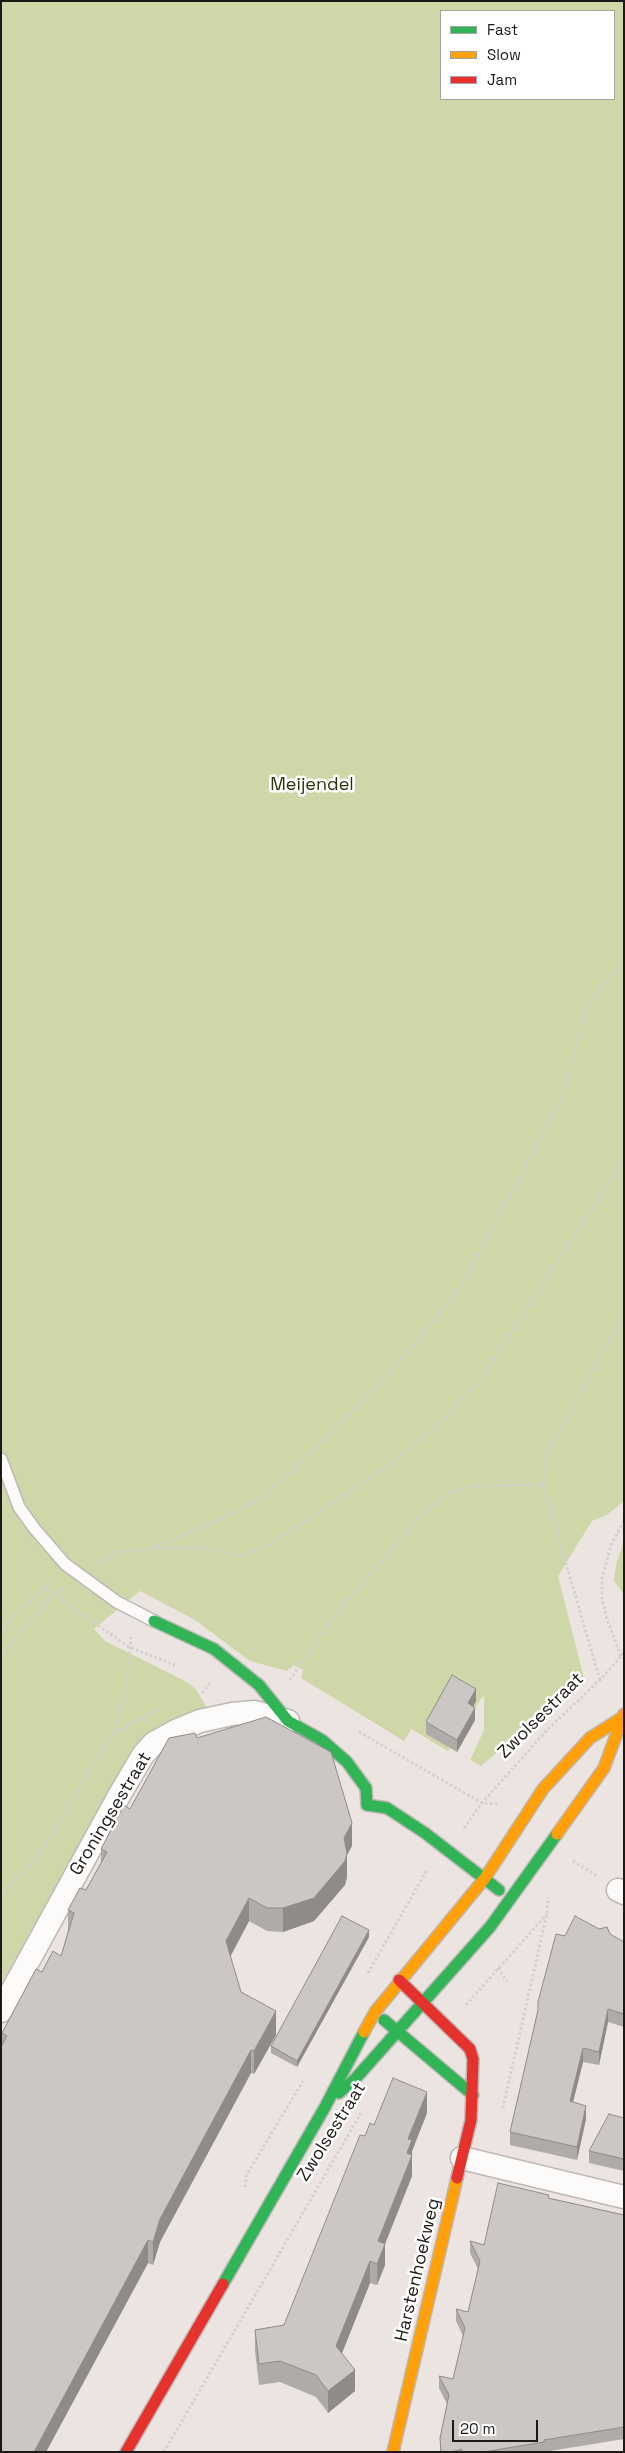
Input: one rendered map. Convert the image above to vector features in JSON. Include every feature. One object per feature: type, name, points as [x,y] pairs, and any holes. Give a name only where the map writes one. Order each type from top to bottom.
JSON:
[{"type":"main road","points":[[154,1621],[214,1649],[259,1685],[288,1721],[322,1740],[347,1762],[366,1788],[367,1806],[386,1808],[426,1833],[510,1899]]},
{"type":"main road","name":"Zwolsestraat","points":[[126,2452],[325,2107],[345,2064],[375,2012],[484,1878],[543,1789],[590,1738],[622,1716]]},
{"type":"main road","name":"Zwolsestraat","points":[[325,2107],[356,2078],[490,1927],[604,1768],[622,1716]]},
{"type":"main road","name":"Harstenhoekweg","points":[[393,2452],[471,2120],[473,2095],[470,2049],[400,1980]]},
{"type":"main road","points":[[375,2012],[473,2095]]},
{"type":"street","name":"Groningsestraat","points":[[1,2010],[94,1839],[148,1749],[176,1731],[200,1721],[232,1714],[255,1712],[288,1721]]},
{"type":"street","points":[[462,2158],[624,2197]]},
{"type":"lane","points":[[1,1459],[9,1483],[24,1514],[66,1564],[117,1602],[154,1621]]},
{"type":"path","points":[[150,1549],[227,1516],[265,1496],[345,1419],[409,1351],[462,1284],[562,1100],[588,1002],[624,964]]},
{"type":"path","points":[[1,1655],[53,1595],[116,1552],[204,1548],[241,1556],[271,1543],[368,1480],[431,1431],[479,1382],[624,1160]]},
{"type":"path","points":[[600,1680],[544,1485],[547,1453],[624,1313]]},
{"type":"path","points":[[289,1681],[333,1617],[422,1515],[448,1493],[474,1486],[544,1485]]},
{"type":"path","points":[[622,1655],[606,1619],[602,1598],[602,1578],[611,1545],[624,1521]]},
{"type":"path","points":[[1,1631],[19,1610],[44,1588],[129,1646],[185,1669]]},
{"type":"path","points":[[1,1896],[46,1845],[93,1764],[115,1732],[126,1689],[129,1646],[132,1634]]},
{"type":"path","name":"Zwolsestraat","points":[[352,1728],[482,1803],[546,1730],[600,1680],[622,1655]]},
{"type":"path","points":[[203,1676],[212,1680]]},
{"type":"path","points":[[568,1867],[572,1861]]},
{"type":"path","points":[[542,1901],[548,1894]]},
{"type":"path","points":[[452,2031],[464,2007],[547,1913]]},
{"type":"path","points":[[498,1968],[507,1982]]},
{"type":"path","name":"Zwolsestraat","points":[[164,2452],[365,2106]]},
{"type":"green space","name":"Meijendel","points":[[1,1],[624,1],[624,1501],[607,1515],[592,1521],[558,1576],[584,1678],[481,1766],[470,1760],[484,1730],[484,1694],[448,1751],[411,1729],[404,1741],[301,1678],[303,1670],[294,1665],[287,1671],[250,1661],[195,1620],[140,1591],[94,1629],[105,1641],[187,1682],[196,1689],[208,1710],[149,1735],[133,1748],[1,1984]]},
{"type":"green space","points":[[624,1541],[624,1594],[614,1581],[616,1565]]},
{"type":"building","points":[[452,1675],[476,1689],[468,1703],[475,1708],[457,1740],[426,1722]]},
{"type":"building","points":[[266,1717],[331,1752],[352,1823],[344,1838],[347,1853],[345,1861],[314,1898],[283,1908],[267,1908],[249,1898],[226,1941],[241,1992],[276,2011],[254,2051],[251,2050],[160,2219],[153,2242],[148,2240],[34,2452],[1,2452],[1,2047],[7,2036],[2,2033],[36,1969],[42,1972],[53,1951],[61,1956],[74,1913],[68,1910],[80,1888],[86,1890],[107,1852],[101,1849],[124,1805],[130,1809],[169,1738],[195,1733],[197,1738]]},
{"type":"building","points":[[342,1916],[369,1930],[297,2061],[271,2046]]},
{"type":"building","points":[[575,1916],[599,1929],[607,1927],[610,1934],[624,1942],[624,2014],[608,2009],[599,2052],[583,2048],[570,2101],[586,2106],[577,2147],[510,2132],[538,2010],[538,2002],[556,1934],[565,1936]]},
{"type":"building","points":[[393,2078],[427,2092],[408,2139],[412,2140],[407,2153],[412,2155],[378,2241],[385,2244],[377,2264],[370,2261],[336,2346],[355,2370],[328,2391],[316,2375],[280,2361],[259,2364],[255,2330],[284,2325],[360,2135],[365,2136],[370,2123],[374,2125]]},
{"type":"building","points":[[609,2114],[624,2118],[624,2159],[589,2151]]},
{"type":"building","points":[[498,2183],[549,2195],[548,2198],[624,2215],[624,2427],[483,2452],[461,2452],[462,2449],[452,2452],[441,2452],[440,2438],[449,2395],[439,2376],[453,2379],[465,2328],[456,2309],[468,2312],[480,2261],[470,2241],[484,2245]]},
{"type":"traffic: fast","points":[[154,1621],[214,1649],[259,1685],[288,1721],[322,1740],[347,1762],[366,1788],[367,1805],[387,1808],[425,1833],[499,1890]]},
{"type":"traffic: fast","points":[[339,2093],[356,2078],[490,1927],[557,1834]]},
{"type":"traffic: fast","points":[[384,2020],[473,2095]]},
{"type":"traffic: fast","points":[[223,2284],[325,2107],[364,2032]]},
{"type":"traffic: slow","points":[[557,1834],[604,1768],[624,1714]]},
{"type":"traffic: slow","points":[[364,2032],[375,2012],[485,1878],[543,1789],[590,1738],[620,1719]]},
{"type":"traffic: slow","points":[[393,2452],[457,2178]]},
{"type":"traffic: jam","points":[[399,1980],[470,2049],[473,2059],[471,2120],[457,2178]]},
{"type":"traffic: jam","points":[[126,2452],[223,2284]]}]
